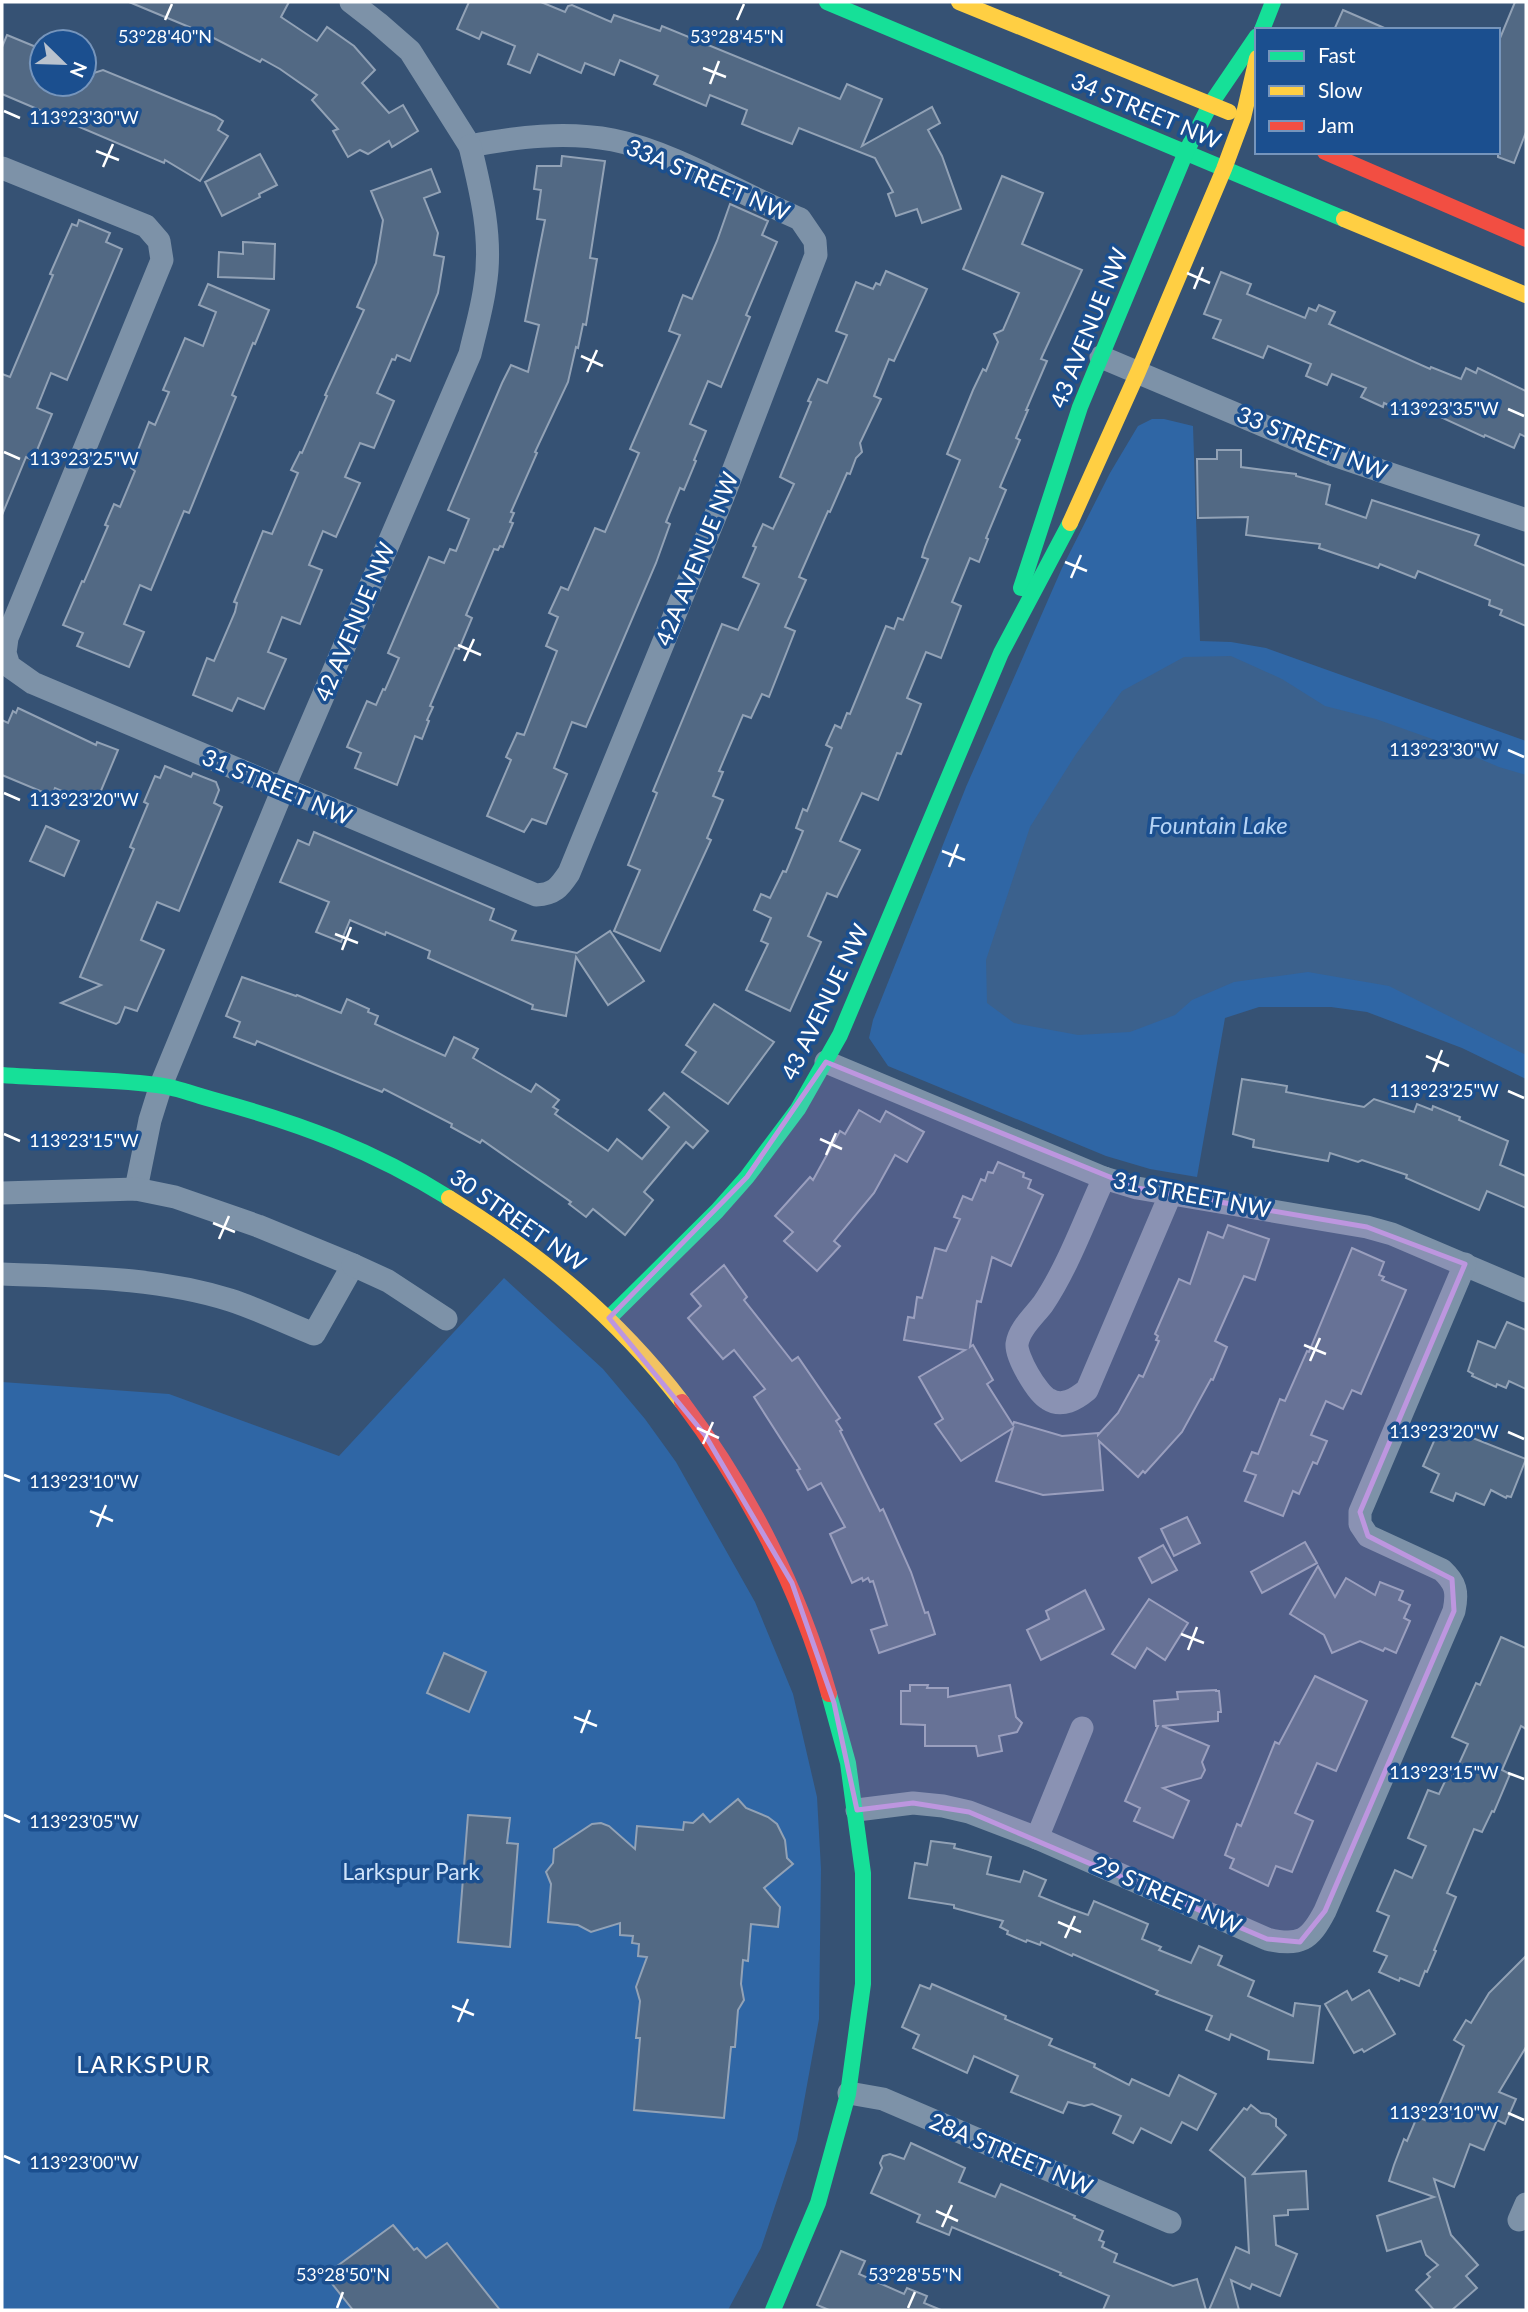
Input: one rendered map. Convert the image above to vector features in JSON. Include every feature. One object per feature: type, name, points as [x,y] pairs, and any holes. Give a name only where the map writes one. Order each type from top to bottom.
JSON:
[{"type":"street","points":[[351,2],[410,51],[470,146]]},
{"type":"street","name":"34 STREET NW","points":[[827,2],[1526,295]]},
{"type":"street","name":"34 STREET NW","points":[[959,2],[1250,120]]},
{"type":"street","name":"43 AVENUE NW","points":[[1262,28],[1273,2]]},
{"type":"street","name":"43 AVENUE NW","points":[[609,1318],[747,1177],[798,1109],[826,1062],[855,1004],[1001,653],[1080,407],[1186,152],[1210,105],[1255,39]]},
{"type":"street","name":"43 AVENUE NW","points":[[1001,653],[1062,542],[1224,169],[1250,120],[1255,76]]},
{"type":"street","name":"33A STREET NW","points":[[470,146],[507,139],[556,135],[612,140],[645,149],[800,219]]},
{"type":"street","name":"42 AVENUE NW","points":[[136,1189],[150,1120],[161,1085],[283,789],[470,355],[486,283],[487,252],[482,198],[470,146]]},
{"type":"street","points":[[1330,154],[1526,239]]},
{"type":"street","name":"31 STREET NW","points":[[2,168],[146,226],[159,242],[162,260],[7,638],[5,653],[9,666],[33,683],[283,789],[536,895],[550,894]]},
{"type":"street","name":"42A AVENUE NW","points":[[550,894],[560,887],[569,873],[725,492],[816,255],[815,241],[800,219]]},
{"type":"street","name":"33 STREET NW","points":[[1101,357],[1343,458],[1526,520]]},
{"type":"street","name":"31 STREET NW","points":[[826,1062],[1104,1178],[1137,1188],[1367,1227],[1392,1234],[1526,1291]]},
{"type":"street","name":"30 STREET NW","points":[[2,1076],[161,1085],[290,1121],[379,1158],[422,1181],[503,1231],[576,1288],[609,1318],[640,1349],[663,1378],[734,1477],[792,1583],[807,1619],[834,1703],[852,1776],[864,1895],[865,1956],[861,2011],[849,2092],[821,2193],[802,2246],[773,2310]]},
{"type":"street","points":[[1104,1178],[1055,1284],[1022,1330],[1017,1342],[1017,1353],[1036,1387],[1046,1398],[1056,1403],[1065,1403],[1087,1390],[1171,1193]]},
{"type":"street","points":[[2,1193],[136,1189],[175,1197],[258,1226],[388,1280],[446,1319]]},
{"type":"street","name":"29 STREET NW","points":[[857,1810],[913,1803],[943,1806],[979,1815],[1267,1939],[1300,1942],[1310,1935],[1325,1911],[1454,1611],[1457,1588],[1452,1579],[1442,1570],[1368,1536],[1360,1524],[1360,1512],[1465,1264]]},
{"type":"street","points":[[2,1274],[169,1285],[231,1300],[314,1334],[353,1265]]},
{"type":"street","points":[[1037,1838],[1082,1728]]},
{"type":"street","name":"28A STREET NW","points":[[849,2092],[883,2099],[1170,2222]]},
{"type":"highlighted area","points":[[826,1062],[1137,1188],[1367,1227],[1465,1264],[1360,1512],[1368,1536],[1452,1579],[1454,1611],[1325,1911],[1300,1942],[1267,1939],[969,1812],[913,1803],[857,1810],[834,1703],[792,1583],[705,1435],[609,1318],[747,1177]]},
{"type":"green space","points":[[1152,419],[1193,426],[1200,641],[1231,642],[1266,648],[1526,741],[1526,1079],[1462,1048],[1367,1012],[1331,1007],[1259,1007],[1225,1018],[1197,1177],[1150,1169],[1106,1156],[888,1066],[869,1038],[873,1020],[966,787],[1062,568],[1110,473],[1138,426]]},
{"type":"green space","name":"Larkspur Park","points":[[504,1278],[603,1369],[645,1419],[676,1462],[755,1602],[793,1694],[817,1797],[821,1869],[819,2019],[797,2140],[761,2248],[728,2310],[2,2310],[2,1382],[169,1394],[339,1456]]},
{"type":"water","name":"Fountain Lake","points":[[1231,656],[1282,679],[1325,706],[1376,719],[1526,775],[1526,1055],[1389,986],[1308,972],[1234,982],[1192,1000],[1175,1015],[1130,1032],[1078,1035],[1014,1023],[987,1003],[986,960],[1030,827],[1076,754],[1122,691],[1184,657]]},
{"type":"building","points":[[129,2],[289,2],[281,17],[317,41],[327,27],[354,46],[375,70],[362,83],[389,113],[403,105],[418,131],[392,147],[389,141],[368,154],[360,150],[348,157],[333,131],[338,129],[312,100],[317,95],[262,59],[260,62],[206,34]]},
{"type":"building","points":[[469,2],[541,2],[565,12],[568,6],[572,5],[611,22],[614,15],[660,31],[662,26],[840,99],[847,84],[882,99],[862,146],[932,107],[940,123],[928,130],[942,156],[961,209],[922,223],[917,209],[896,216],[888,194],[893,192],[875,158],[799,128],[792,144],[742,124],[747,110],[710,95],[706,106],[654,84],[658,76],[620,60],[614,75],[585,63],[581,73],[538,54],[530,73],[508,64],[515,46],[482,32],[479,39],[457,29]]},
{"type":"building","points":[[1515,2],[1526,2],[1526,132],[1514,163],[1498,157],[1500,38]]},
{"type":"building","points":[[1343,10],[1384,28],[1335,28]]},
{"type":"building","points":[[7,35],[28,44],[28,98],[98,98],[98,72],[103,70],[215,116],[223,121],[218,130],[228,136],[200,181],[165,160],[164,163],[2,94],[2,47]]},
{"type":"building","points":[[260,154],[277,185],[259,194],[260,197],[222,216],[205,182]]},
{"type":"building","points":[[562,156],[605,161],[590,258],[597,259],[586,325],[583,324],[568,382],[535,452],[537,453],[511,512],[514,513],[510,522],[513,523],[503,547],[494,549],[466,615],[472,618],[459,649],[455,648],[430,706],[433,707],[422,739],[415,736],[397,785],[355,768],[361,753],[347,747],[367,701],[376,705],[399,658],[388,653],[429,557],[444,563],[450,549],[456,551],[469,519],[448,510],[502,383],[511,365],[528,372],[539,325],[525,321],[545,220],[537,219],[541,190],[534,189],[537,166],[561,166]]},
{"type":"building","points":[[431,169],[440,192],[424,198],[438,233],[434,255],[444,257],[438,293],[410,361],[397,355],[395,360],[392,359],[377,393],[394,401],[374,448],[360,443],[345,477],[360,483],[336,537],[323,531],[309,565],[322,570],[300,624],[282,617],[268,652],[286,659],[264,709],[238,698],[232,711],[193,695],[207,658],[214,661],[235,612],[237,603],[234,602],[263,531],[272,534],[298,473],[291,470],[300,452],[302,453],[364,310],[357,307],[376,263],[383,220],[371,191]]},
{"type":"building","points":[[1002,176],[1043,193],[1022,244],[1082,270],[1041,359],[1047,361],[1016,438],[1020,440],[1000,487],[1006,490],[979,562],[970,558],[952,602],[961,606],[941,658],[926,652],[907,698],[921,704],[901,754],[897,753],[878,800],[862,793],[840,841],[860,850],[837,897],[827,893],[808,936],[821,942],[790,1011],[746,990],[768,944],[761,941],[771,918],[754,910],[761,894],[770,898],[783,871],[786,872],[803,831],[796,828],[803,809],[807,811],[832,748],[826,745],[835,725],[841,728],[847,713],[850,714],[886,626],[894,629],[898,618],[903,620],[928,559],[922,557],[925,547],[960,460],[947,454],[973,390],[983,369],[986,371],[998,342],[994,334],[1003,330],[1019,293],[963,269]]},
{"type":"building","points":[[730,204],[768,221],[762,235],[777,242],[746,315],[750,317],[721,387],[708,381],[690,424],[706,431],[694,460],[696,461],[684,490],[680,488],[666,522],[670,524],[656,563],[586,727],[572,722],[554,768],[567,774],[546,824],[532,819],[524,832],[487,816],[511,760],[506,757],[517,733],[524,735],[557,651],[546,646],[558,617],[549,613],[561,587],[568,590],[595,528],[605,532],[639,453],[630,449],[680,335],[669,331],[683,295],[692,299]]},
{"type":"building","points":[[79,220],[110,233],[106,242],[122,249],[67,380],[51,373],[37,408],[52,414],[33,460],[26,457],[2,515],[2,374],[10,377],[53,275],[50,274],[72,224],[77,226]]},
{"type":"building","points":[[243,242],[275,244],[274,279],[218,277],[219,252],[243,254]]},
{"type":"building","points":[[886,271],[927,289],[894,361],[889,359],[874,396],[881,399],[860,443],[862,452],[856,458],[850,474],[847,473],[799,577],[806,580],[785,627],[795,631],[769,697],[762,694],[751,718],[743,715],[719,771],[723,772],[713,796],[723,800],[707,838],[711,840],[660,951],[614,931],[640,870],[628,865],[657,793],[653,791],[722,624],[738,630],[759,584],[743,577],[763,524],[773,529],[794,484],[780,477],[818,379],[827,383],[847,335],[836,331],[856,282],[873,289],[876,283],[880,285]]},
{"type":"building","points":[[1221,272],[1251,284],[1247,294],[1305,318],[1309,308],[1316,311],[1319,305],[1335,312],[1329,324],[1430,369],[1431,367],[1461,379],[1466,368],[1476,373],[1478,368],[1526,391],[1526,437],[1520,434],[1514,448],[1419,407],[1415,417],[1384,403],[1383,407],[1361,397],[1366,388],[1332,374],[1327,385],[1306,376],[1311,364],[1268,346],[1263,358],[1213,338],[1221,320],[1204,314]]},
{"type":"building","points":[[208,284],[269,310],[232,395],[236,397],[189,513],[184,511],[151,590],[140,585],[124,624],[144,632],[129,667],[77,646],[83,633],[63,625],[108,526],[105,525],[114,504],[120,507],[135,471],[131,468],[149,422],[155,425],[169,392],[163,390],[185,338],[203,346],[216,312],[199,305]]},
{"type":"building","points":[[1217,450],[1241,450],[1241,467],[1296,474],[1330,485],[1326,504],[1366,518],[1372,500],[1479,535],[1475,545],[1526,566],[1526,626],[1500,615],[1502,610],[1489,605],[1490,600],[1418,571],[1415,578],[1380,564],[1378,568],[1319,548],[1320,544],[1246,535],[1248,517],[1198,518],[1197,459],[1217,459]]},
{"type":"building","points":[[18,708],[96,745],[97,742],[118,750],[95,805],[55,788],[52,796],[2,775],[2,720],[8,723],[13,711],[16,713]]},
{"type":"building","points":[[165,766],[191,777],[193,773],[216,782],[219,790],[214,803],[222,807],[179,911],[157,902],[141,940],[164,950],[137,1011],[125,1007],[116,1024],[61,1003],[101,985],[80,977],[134,849],[130,847],[148,804],[144,802],[155,776],[160,778]]},
{"type":"building","points":[[46,826],[79,841],[64,876],[30,861]]},
{"type":"building","points":[[314,832],[494,909],[490,920],[516,931],[512,940],[577,953],[610,931],[644,981],[608,1005],[576,957],[566,1016],[532,1009],[533,1005],[428,958],[430,951],[386,932],[385,935],[350,920],[341,942],[316,932],[329,902],[280,882],[298,840],[309,845]]},
{"type":"building","points":[[242,977],[341,1013],[347,999],[378,1016],[375,1024],[445,1056],[454,1037],[478,1049],[473,1058],[531,1092],[536,1084],[559,1100],[553,1107],[558,1110],[555,1114],[608,1151],[617,1139],[642,1159],[669,1127],[649,1110],[664,1093],[708,1131],[693,1148],[686,1142],[644,1192],[653,1200],[625,1235],[593,1209],[586,1217],[569,1204],[571,1202],[482,1140],[480,1143],[451,1127],[452,1124],[384,1089],[382,1092],[257,1041],[255,1045],[234,1037],[240,1022],[226,1016]]},
{"type":"building","points":[[714,1004],[774,1042],[728,1104],[682,1072],[696,1052],[686,1045]]},
{"type":"building","points":[[1242,1079],[1287,1086],[1286,1092],[1364,1107],[1374,1099],[1414,1112],[1417,1104],[1432,1110],[1433,1106],[1460,1117],[1459,1120],[1508,1141],[1500,1165],[1526,1176],[1526,1208],[1487,1191],[1479,1210],[1406,1178],[1407,1175],[1362,1160],[1358,1162],[1330,1153],[1328,1161],[1253,1147],[1254,1140],[1233,1134]]},
{"type":"building","points":[[859,1110],[880,1122],[886,1111],[924,1132],[907,1162],[895,1155],[874,1193],[834,1241],[840,1246],[817,1271],[784,1241],[793,1232],[775,1216],[810,1177],[813,1180],[840,1131],[845,1134]]},
{"type":"building","points":[[998,1162],[1024,1173],[1023,1177],[1031,1180],[1028,1188],[1043,1195],[1011,1266],[992,1257],[981,1302],[977,1301],[970,1347],[973,1345],[993,1380],[987,1384],[1013,1425],[1014,1422],[1062,1436],[1098,1435],[1118,1413],[1139,1375],[1143,1377],[1159,1341],[1156,1340],[1158,1336],[1155,1334],[1179,1279],[1190,1284],[1208,1232],[1223,1238],[1228,1225],[1269,1239],[1255,1280],[1244,1276],[1215,1341],[1227,1347],[1213,1380],[1211,1379],[1182,1432],[1145,1473],[1143,1471],[1138,1477],[1099,1441],[1103,1490],[1043,1495],[996,1481],[1013,1428],[961,1461],[935,1424],[943,1419],[919,1377],[965,1350],[904,1340],[908,1317],[914,1318],[917,1297],[922,1298],[935,1248],[946,1251],[960,1219],[954,1217],[963,1196],[972,1200],[981,1179],[985,1181],[988,1172],[993,1173]]},
{"type":"building","points":[[1352,1248],[1384,1262],[1379,1275],[1384,1277],[1382,1280],[1406,1290],[1361,1394],[1352,1390],[1343,1409],[1326,1401],[1311,1435],[1327,1441],[1317,1464],[1313,1462],[1299,1494],[1293,1491],[1283,1516],[1245,1501],[1256,1475],[1244,1471],[1252,1452],[1258,1454],[1280,1399],[1285,1401],[1307,1351],[1309,1352]]},
{"type":"building","points":[[724,1265],[747,1297],[744,1300],[792,1361],[798,1357],[840,1418],[836,1421],[842,1430],[840,1431],[880,1511],[883,1509],[935,1634],[879,1653],[871,1630],[887,1625],[873,1581],[870,1582],[868,1578],[863,1581],[862,1578],[852,1583],[830,1534],[845,1527],[821,1483],[808,1490],[797,1470],[800,1469],[754,1397],[765,1389],[734,1350],[723,1359],[688,1318],[701,1306],[691,1294]]},
{"type":"building","points":[[1507,1322],[1526,1330],[1526,1389],[1509,1381],[1506,1388],[1497,1384],[1496,1387],[1472,1376],[1468,1371],[1478,1341],[1495,1348]]},
{"type":"building","points":[[1450,1429],[1526,1459],[1511,1497],[1506,1498],[1491,1490],[1484,1505],[1456,1493],[1453,1501],[1431,1492],[1439,1474],[1423,1466],[1438,1432],[1447,1436]]},
{"type":"building","points":[[1187,1517],[1200,1543],[1174,1556],[1161,1529]]},
{"type":"building","points":[[1305,1542],[1317,1563],[1262,1593],[1251,1572]]},
{"type":"building","points":[[1163,1545],[1177,1570],[1152,1583],[1139,1558]]},
{"type":"building","points":[[1318,1566],[1335,1597],[1346,1578],[1375,1595],[1380,1582],[1403,1591],[1399,1600],[1410,1605],[1404,1618],[1410,1621],[1396,1653],[1385,1648],[1383,1651],[1360,1641],[1332,1653],[1324,1635],[1290,1614]]},
{"type":"building","points":[[1085,1590],[1104,1629],[1041,1660],[1027,1630],[1049,1619],[1046,1611]]},
{"type":"building","points":[[1149,1599],[1188,1623],[1165,1660],[1147,1648],[1135,1668],[1112,1654]]},
{"type":"building","points":[[1501,1637],[1526,1648],[1526,1729],[1521,1726],[1502,1770],[1510,1774],[1494,1812],[1492,1811],[1482,1832],[1474,1829],[1447,1893],[1456,1897],[1427,1972],[1425,1971],[1419,1986],[1400,1978],[1399,1981],[1379,1972],[1387,1956],[1374,1951],[1389,1916],[1377,1911],[1395,1870],[1412,1878],[1426,1846],[1408,1838],[1428,1790],[1439,1794],[1448,1775],[1453,1777],[1468,1744],[1452,1737],[1476,1683],[1480,1685]]},
{"type":"building","points":[[444,1653],[486,1672],[469,1712],[427,1693]]},
{"type":"building","points":[[1315,1676],[1367,1701],[1336,1771],[1317,1763],[1295,1813],[1313,1821],[1292,1872],[1276,1866],[1268,1886],[1230,1868],[1234,1859],[1225,1855],[1237,1824],[1241,1826],[1275,1742],[1279,1744]]},
{"type":"building","points":[[910,1685],[948,1688],[948,1697],[1010,1685],[1016,1717],[1022,1723],[1017,1732],[999,1736],[1002,1751],[978,1756],[976,1746],[925,1746],[925,1725],[901,1724],[901,1691],[910,1691]]},
{"type":"building","points":[[1219,1691],[1221,1712],[1218,1712],[1218,1721],[1162,1726],[1209,1746],[1202,1762],[1205,1770],[1201,1778],[1163,1788],[1189,1801],[1173,1838],[1134,1821],[1140,1808],[1125,1801],[1158,1726],[1154,1701],[1178,1699],[1177,1692]]},
{"type":"building","points":[[738,1799],[746,1808],[777,1824],[785,1840],[787,1858],[793,1864],[764,1888],[780,1907],[778,1927],[751,1924],[748,1961],[743,1960],[741,1984],[744,2000],[738,2010],[735,2047],[731,2047],[724,2118],[634,2110],[640,2038],[636,2038],[640,2001],[636,1987],[647,1957],[638,1956],[639,1944],[632,1943],[633,1936],[620,1935],[620,1923],[591,1932],[578,1925],[548,1922],[551,1884],[546,1872],[553,1863],[554,1849],[592,1824],[609,1826],[635,1849],[637,1826],[683,1830],[684,1822],[693,1823],[703,1814],[710,1822]]},
{"type":"building","points":[[468,1815],[510,1818],[507,1843],[518,1844],[510,1947],[458,1942]]},
{"type":"building","points":[[931,1841],[955,1844],[954,1848],[991,1857],[987,1874],[1020,1882],[1024,1871],[1046,1880],[1039,1896],[1071,1909],[1088,1915],[1094,1901],[1148,1924],[1142,1939],[1161,1947],[1159,1950],[1191,1963],[1199,1946],[1222,1956],[1218,1965],[1254,1981],[1248,1996],[1293,2016],[1295,2003],[1320,2006],[1313,2063],[1268,2059],[1269,2051],[1231,2034],[1229,2040],[1206,2030],[1212,2016],[1156,1994],[1158,1991],[1073,1954],[1072,1956],[1041,1942],[1040,1945],[1027,1940],[1026,1942],[1007,1934],[1008,1931],[1000,1927],[1003,1921],[954,1908],[954,1905],[909,1898],[915,1863],[927,1865]]},
{"type":"building","points":[[1526,1956],[1526,2047],[1499,2092],[1516,2099],[1505,2124],[1497,2120],[1484,2150],[1470,2144],[1454,2187],[1434,2179],[1451,2235],[1478,2265],[1466,2276],[1477,2288],[1452,2310],[1434,2310],[1416,2290],[1430,2277],[1427,2274],[1438,2265],[1426,2255],[1421,2241],[1387,2251],[1377,2216],[1434,2197],[1389,2181],[1394,2165],[1404,2139],[1407,2141],[1417,2117],[1428,2121],[1434,2109],[1437,2110],[1464,2046],[1454,2040],[1466,2020],[1471,2023],[1489,1993]]},
{"type":"building","points":[[932,1984],[1052,2039],[1049,2045],[1095,2064],[1094,2067],[1129,2085],[1132,2079],[1169,2096],[1179,2075],[1216,2094],[1197,2130],[1182,2122],[1171,2143],[1141,2128],[1133,2143],[1113,2133],[1121,2116],[1092,2104],[1084,2106],[1068,2102],[1063,2113],[1011,2092],[1018,2076],[974,2056],[967,2073],[913,2048],[919,2035],[902,2027],[920,1985],[930,1989]]},
{"type":"building","points":[[1369,1990],[1395,2034],[1364,2052],[1362,2049],[1354,2053],[1325,2004],[1347,1991],[1352,2000]]},
{"type":"building","points":[[1251,2105],[1276,2119],[1276,2126],[1286,2135],[1253,2174],[1306,2171],[1308,2209],[1288,2210],[1288,2215],[1274,2216],[1276,2245],[1297,2254],[1280,2296],[1252,2284],[1250,2289],[1231,2280],[1239,2310],[1209,2310],[1236,2247],[1249,2253],[1245,2178],[1210,2150],[1244,2108],[1247,2110]]},
{"type":"building","points":[[911,2143],[965,2168],[959,2182],[995,2197],[1001,2184],[1103,2231],[1099,2240],[1104,2242],[1102,2247],[1117,2254],[1114,2262],[1173,2286],[1197,2279],[1206,2310],[1103,2310],[1109,2296],[1060,2275],[1061,2273],[952,2227],[949,2235],[917,2222],[920,2215],[871,2193],[882,2168],[880,2163],[883,2156],[890,2154],[904,2159]]},
{"type":"building","points":[[393,2225],[414,2250],[417,2248],[426,2258],[447,2243],[500,2310],[353,2310],[325,2275]]},
{"type":"building","points":[[841,2251],[865,2261],[859,2274],[904,2294],[907,2288],[927,2296],[924,2303],[941,2310],[829,2310],[817,2305]]},
{"type":"traffic: fast","points":[[827,2],[1344,219]]},
{"type":"traffic: fast","points":[[1263,28],[1273,2]]},
{"type":"traffic: fast","points":[[1021,588],[1080,407],[1186,152],[1210,105],[1255,39]]},
{"type":"traffic: fast","points":[[609,1318],[717,1211],[747,1177],[798,1109],[840,1035],[1001,653],[1070,523]]},
{"type":"traffic: fast","points":[[2,1075],[118,1081],[178,1089],[335,1140],[392,1166],[449,1198]]},
{"type":"traffic: fast","points":[[773,2310],[818,2203],[848,2094],[863,1984],[863,1873],[848,1763],[829,1694]]},
{"type":"traffic: slow","points":[[959,2],[1229,112]]},
{"type":"traffic: slow","points":[[1070,523],[1138,372],[1224,169],[1243,118],[1255,67]]},
{"type":"traffic: slow","points":[[1344,219],[1526,295]]},
{"type":"traffic: slow","points":[[449,1198],[515,1242],[575,1289],[631,1342],[682,1402]]},
{"type":"traffic: jam","points":[[1330,154],[1526,239]]},
{"type":"traffic: jam","points":[[682,1402],[728,1469],[769,1541],[803,1617],[829,1694]]},
{"type":"district","name":"LARKSPUR","points":[[144,2065]]}]
